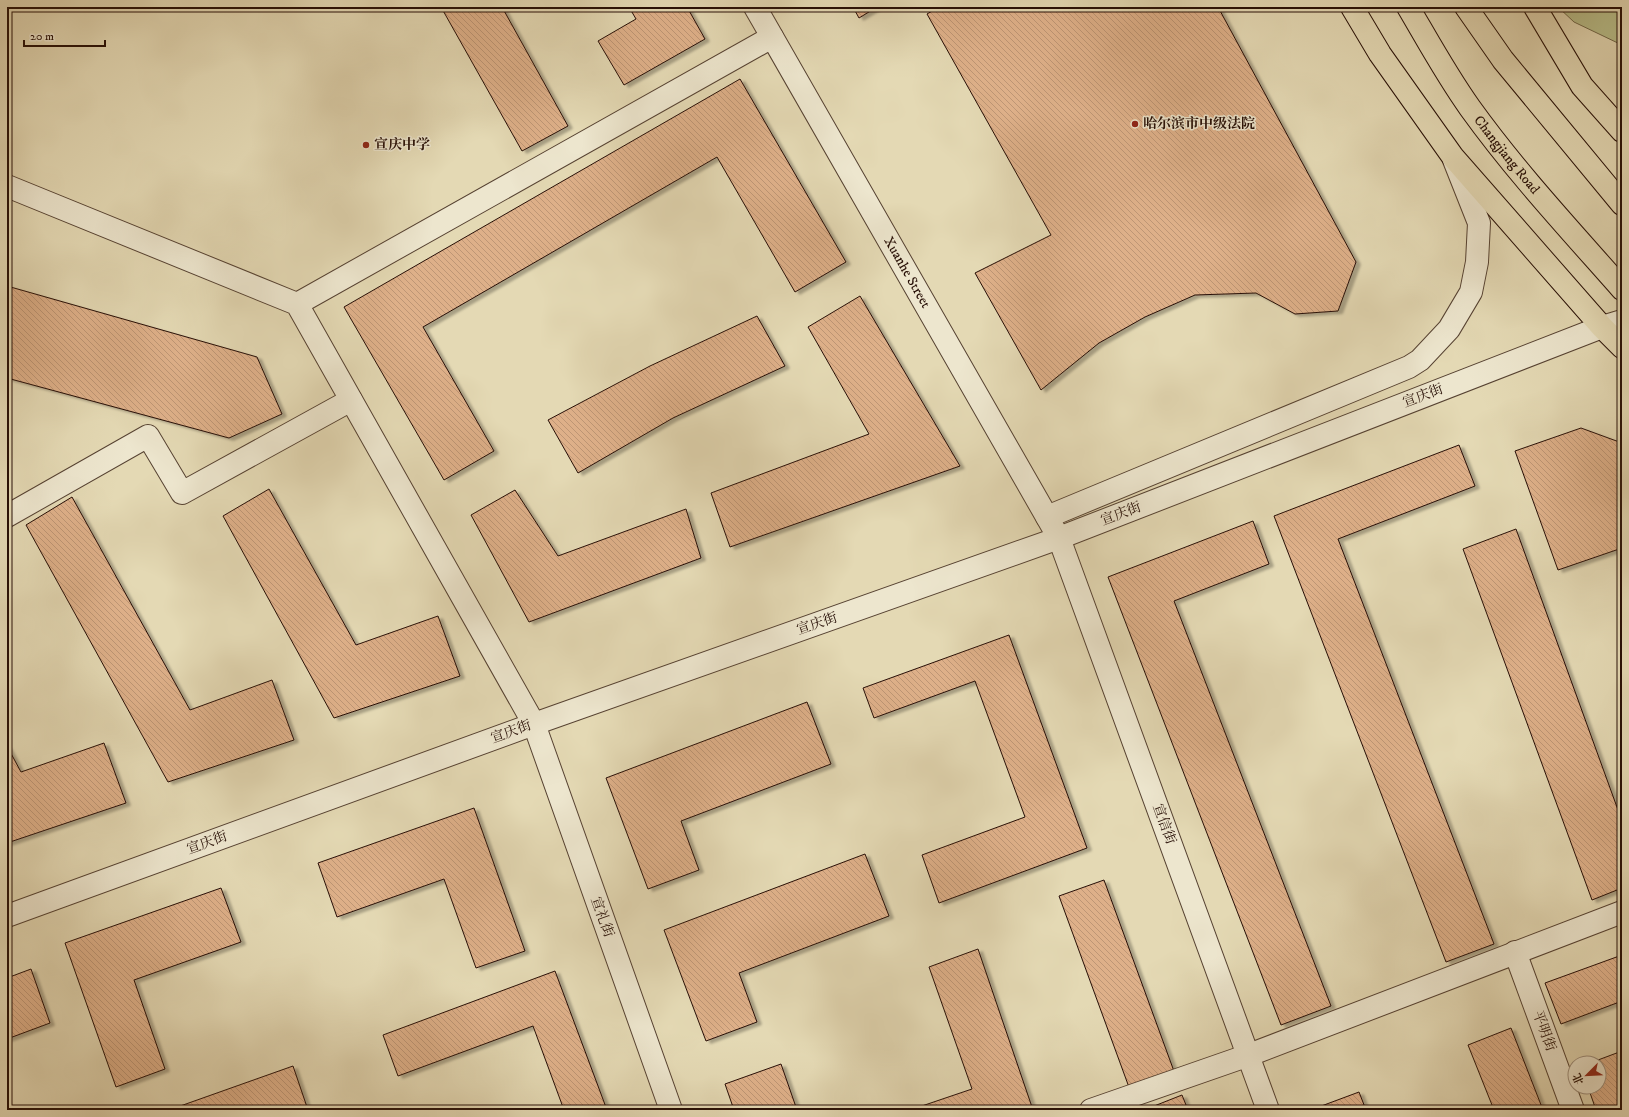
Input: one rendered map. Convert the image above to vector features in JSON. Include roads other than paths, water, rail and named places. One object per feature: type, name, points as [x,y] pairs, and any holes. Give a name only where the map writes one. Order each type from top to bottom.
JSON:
[{"type":"main road","points":[[1352,7],[1380,54],[1452,157],[1602,327],[1622,347]]},
{"type":"main road","name":"Changjiang Road","points":[[1408,7],[1446,72],[1470,108],[1518,170],[1622,289]]},
{"type":"main road","points":[[1466,7],[1503,60],[1622,204]]},
{"type":"main road","points":[[1535,7],[1582,86],[1622,131]]},
{"type":"street","name":"Xuanhe Street","points":[[755,7],[1059,538]]},
{"type":"street","points":[[7,186],[297,304],[772,37]]},
{"type":"street","points":[[1047,517],[1409,367],[1420,360],[1448,329],[1471,292],[1477,262],[1479,223],[1452,157]]},
{"type":"street","name":"宣礼街","points":[[297,304],[534,724],[671,1110]]},
{"type":"street","name":"宣庆街","points":[[7,916],[534,724],[1059,538],[1602,327],[1622,321]]},
{"type":"street","points":[[7,516],[148,436],[182,494],[350,400]]},
{"type":"street","name":"宣信街","points":[[1059,538],[1268,1110]]},
{"type":"street","points":[[1091,1110],[1249,1055],[1622,912]]},
{"type":"street","name":"平明街","points":[[1515,952],[1573,1110]]},
{"type":"place","name":"哈尔滨市中级法院","points":[[1135,124]]},
{"type":"place","name":"宣庆中学","points":[[366,145]]}]
